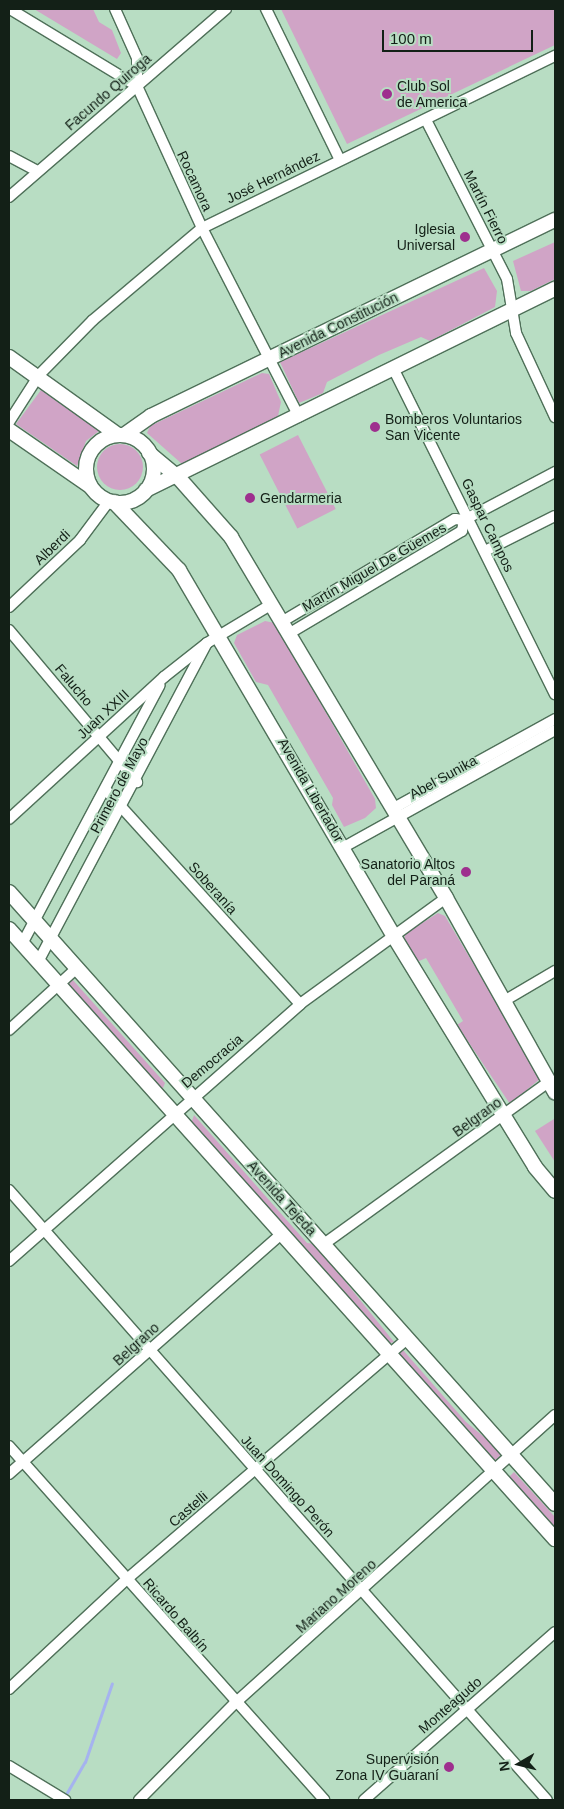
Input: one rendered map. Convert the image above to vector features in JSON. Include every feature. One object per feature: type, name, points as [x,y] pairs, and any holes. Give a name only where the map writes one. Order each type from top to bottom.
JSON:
[{"type":"main road","name":"Avenida Constitución","points":[[121,435],[151,416],[555,220]]},
{"type":"main road","points":[[9,430],[111,502],[133,500],[146,490],[178,477],[555,289]]},
{"type":"main road","points":[[9,357],[38,375],[149,453],[178,477],[231,537],[287,627],[397,813],[552,1087]]},
{"type":"main road","points":[[90,486],[86,475],[90,453],[97,444],[121,435]]},
{"type":"main road","points":[[146,490],[152,478],[149,453]]},
{"type":"main road","name":"Avenida Libertador","points":[[111,502],[179,570],[220,635],[344,847],[392,935],[535,1167],[555,1191]]},
{"type":"main road","name":"Avenida Tejeda","points":[[9,892],[78,967],[190,1097],[324,1244],[555,1504]]},
{"type":"main road","name":"Avenida Tejeda","points":[[9,929],[555,1539]]},
{"type":"street","points":[[10,9],[137,86]]},
{"type":"street","name":"Rocamora","points":[[115,9],[137,58],[137,86],[202,228],[299,417]]},
{"type":"street","name":"Facundo Quiroga","points":[[9,197],[226,9]]},
{"type":"street","points":[[266,9],[340,160]]},
{"type":"street","name":"José Hernández","points":[[9,422],[38,375],[93,320],[202,228],[555,56]]},
{"type":"street","name":"Martín Fierro","points":[[426,120],[507,279],[516,333],[555,417]]},
{"type":"street","points":[[9,156],[37,171]]},
{"type":"street","name":"Gaspar Campos","points":[[394,370],[466,519],[485,551],[555,694]]},
{"type":"street","name":"Martín Miguel De Güemes","points":[[287,627],[302,609],[455,520],[466,519],[555,472]]},
{"type":"street","name":"Alberdi","points":[[9,607],[80,540],[111,502]]},
{"type":"street","points":[[485,551],[555,516]]},
{"type":"street","name":"Martín Miguel De Güemes","points":[[287,627],[462,531],[466,519]]},
{"type":"street","name":"Juan XXIII","points":[[9,819],[164,677],[208,643],[272,604]]},
{"type":"street","name":"Falucho","points":[[9,630],[99,737],[119,764],[136,782]]},
{"type":"street","name":"Primero de Mayo","points":[[38,962],[122,810],[208,643]]},
{"type":"street","name":"Primero de Mayo","points":[[22,944],[106,790],[164,677]]},
{"type":"street","name":"Abel Sunika","points":[[344,847],[397,813],[555,719]]},
{"type":"street","name":"Abel Sunika","points":[[397,813],[555,730]]},
{"type":"street","name":"Soberanía","points":[[106,790],[122,810],[300,1004]]},
{"type":"street","name":"Democracia","points":[[9,1261],[190,1097],[300,1004],[392,935],[446,898]]},
{"type":"street","points":[[9,1030],[78,967]]},
{"type":"street","points":[[504,1001],[555,972]]},
{"type":"street","name":"Belgrano","points":[[324,1244],[503,1115],[552,1087]]},
{"type":"street","name":"Juan Domingo Perón","points":[[9,1190],[364,1590],[547,1800]]},
{"type":"street","name":"Belgrano","points":[[9,1474],[281,1234]]},
{"type":"street","name":"Castelli","points":[[9,1689],[126,1579],[407,1339]]},
{"type":"street","name":"Mariano Moreno","points":[[139,1800],[234,1704],[364,1590],[510,1454],[555,1415]]},
{"type":"street","name":"Ricardo Balbín","points":[[9,1446],[234,1704],[324,1800]]},
{"type":"street","name":"Monteagudo","points":[[364,1800],[555,1632]]},
{"type":"street","points":[[9,1766],[65,1800]]},
{"type":"shaded area","points":[[34,9],[93,9],[99,22],[112,30],[121,53],[117,59]]},
{"type":"shaded area","name":"Club Sol de America","points":[[281,9],[555,9],[555,45],[347,144]]},
{"type":"shaded area","points":[[555,242],[555,279],[531,291],[521,291],[513,261]]},
{"type":"shaded area","points":[[484,268],[497,291],[495,307],[430,341],[421,337],[379,355],[327,382],[323,393],[299,403],[280,362]]},
{"type":"shaded area","points":[[262,373],[269,374],[281,402],[278,416],[182,464],[147,433],[150,426]]},
{"type":"shaded area","points":[[41,390],[99,431],[86,441],[77,466],[16,424]]},
{"type":"shaded area","points":[[298,435],[336,509],[297,528],[260,455]]},
{"type":"shaded area","points":[[120,444],[133,448],[139,454],[143,467],[139,480],[133,486],[120,490],[107,486],[101,480],[97,467],[101,454],[107,448]]},
{"type":"shaded area","points":[[265,621],[275,623],[375,799],[376,808],[365,818],[344,827],[332,805],[333,798],[268,685],[256,682],[234,643],[237,635]]},
{"type":"shaded area","points":[[438,913],[445,916],[541,1078],[510,1104],[457,1025],[463,1021],[426,958],[417,962],[404,942],[405,934]]},
{"type":"shaded area","points":[[72,979],[165,1083],[163,1088],[160,1089],[67,985]]},
{"type":"shaded area","points":[[194,1115],[307,1243],[315,1244],[394,1342],[386,1344],[191,1124]]},
{"type":"shaded area","points":[[554,1119],[555,1121],[555,1162],[535,1131]]},
{"type":"shaded area","points":[[403,1350],[466,1422],[489,1441],[501,1455],[497,1459],[492,1461],[397,1357]]},
{"type":"shaded area","points":[[514,1472],[555,1517],[555,1530],[508,1478]]},
{"type":"waterway","points":[[65,1796],[85,1762],[112,1683]]},
{"type":"place","name":"Club Sol de America","points":[[387,94]]},
{"type":"place","name":"Iglesia Universal","points":[[465,237]]},
{"type":"place","name":"Bomberos Voluntarios San Vicente","points":[[375,427]]},
{"type":"place","name":"Gendarmeria","points":[[250,498]]},
{"type":"place","name":"Sanatorio Altos del Paraná","points":[[466,872]]},
{"type":"place","name":"Supervisión Zona IV Guaraní","points":[[449,1767]]}]
